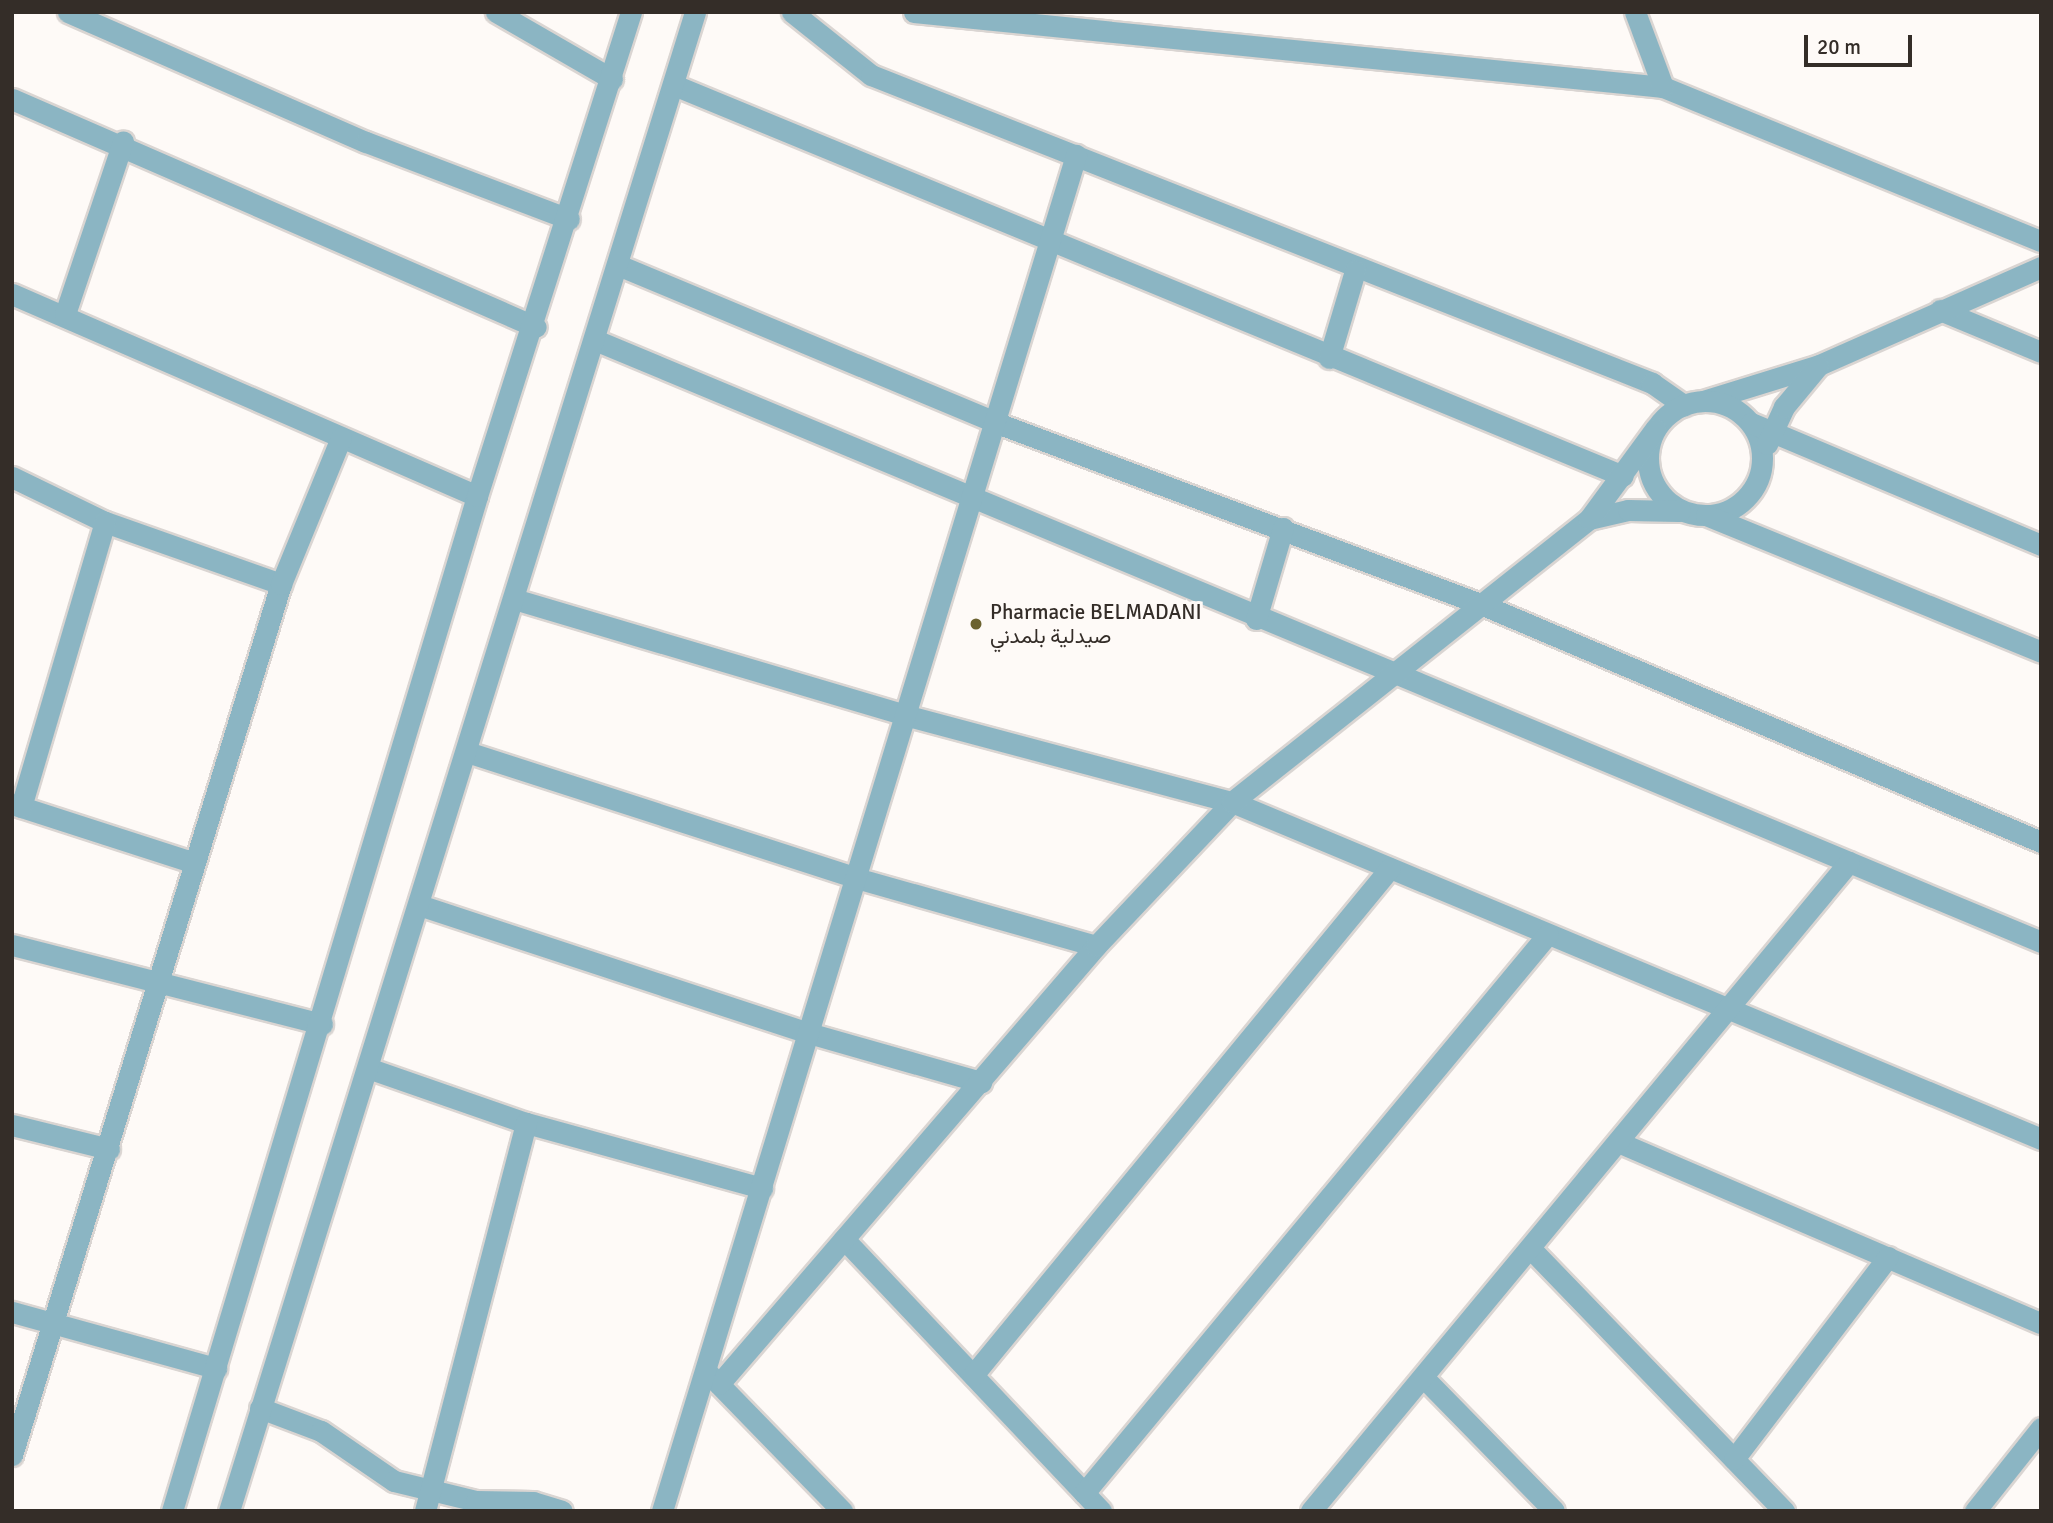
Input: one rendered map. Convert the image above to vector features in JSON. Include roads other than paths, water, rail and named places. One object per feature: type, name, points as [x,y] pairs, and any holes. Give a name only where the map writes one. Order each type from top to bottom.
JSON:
[{"type":"street","points":[[68,12],[366,142],[569,219]]},
{"type":"street","points":[[496,12],[612,79]]},
{"type":"street","points":[[172,1511],[322,1024],[477,496],[536,327],[631,12]]},
{"type":"street","points":[[229,1511],[695,12]]},
{"type":"street","points":[[792,12],[871,75],[1076,155],[1355,271],[1652,383],[1693,403],[1721,403],[1751,423],[1771,432],[2041,545]]},
{"type":"street","points":[[914,12],[1663,88],[2041,241]]},
{"type":"street","points":[[1635,12],[1663,88]]},
{"type":"street","points":[[674,85],[1048,238],[1329,358],[1623,476]]},
{"type":"street","points":[[12,99],[123,142],[536,327]]},
{"type":"street","points":[[65,314],[123,142]]},
{"type":"street","points":[[662,1511],[702,1368],[812,1034],[856,878],[908,716],[968,495],[996,423],[1048,238],[1076,155]]},
{"type":"street","points":[[618,265],[996,423],[1283,528],[1483,605],[2041,842]]},
{"type":"street","points":[[719,1384],[1096,946],[1231,802],[1589,519],[1655,429],[1693,403],[1819,365],[2041,267]]},
{"type":"street","points":[[1329,358],[1355,271]]},
{"type":"street","points":[[12,293],[477,496]]},
{"type":"street","points":[[1940,310],[2041,352]]},
{"type":"street","points":[[595,340],[968,495],[1256,619],[2041,942]]},
{"type":"street","points":[[1589,519],[1628,509],[1696,513],[1739,503],[1752,490],[1771,432],[1819,365]]},
{"type":"street","points":[[1751,423],[1763,457]]},
{"type":"street","points":[[1655,429],[1648,453],[1651,477],[1665,498],[1696,513],[2041,652]]},
{"type":"street","points":[[12,1455],[51,1323],[162,983],[192,862],[281,584],[341,438]]},
{"type":"street","points":[[12,477],[105,522],[281,584]]},
{"type":"street","points":[[105,522],[17,805],[192,862]]},
{"type":"street","points":[[1256,619],[1283,528]]},
{"type":"street","points":[[514,599],[908,716],[1231,802],[2041,1139]]},
{"type":"street","points":[[467,752],[856,878],[1096,946]]},
{"type":"street","points":[[1317,1509],[1849,862]]},
{"type":"street","points":[[972,1375],[1390,868]]},
{"type":"street","points":[[419,905],[812,1034],[981,1082]]},
{"type":"street","points":[[1084,1493],[1548,934]]},
{"type":"street","points":[[12,945],[322,1024]]},
{"type":"street","points":[[368,1068],[526,1124],[762,1188]]},
{"type":"street","points":[[428,1500],[526,1124]]},
{"type":"street","points":[[12,1125],[109,1149]]},
{"type":"street","points":[[1618,1142],[2041,1323]]},
{"type":"street","points":[[844,1239],[1101,1511]]},
{"type":"street","points":[[1530,1248],[1784,1511]]},
{"type":"street","points":[[1734,1459],[1888,1257]]},
{"type":"street","points":[[12,1312],[216,1368]]},
{"type":"street","points":[[702,1368],[842,1511]]},
{"type":"street","points":[[1423,1377],[1554,1511]]},
{"type":"street","points":[[260,1408],[321,1431],[394,1481],[428,1500],[562,1511]]},
{"type":"street","points":[[1975,1511],[2041,1427]]},
{"type":"place","name":"Pharmacie BELMADANI صيدلية بلمدني","points":[[976,624]]}]
